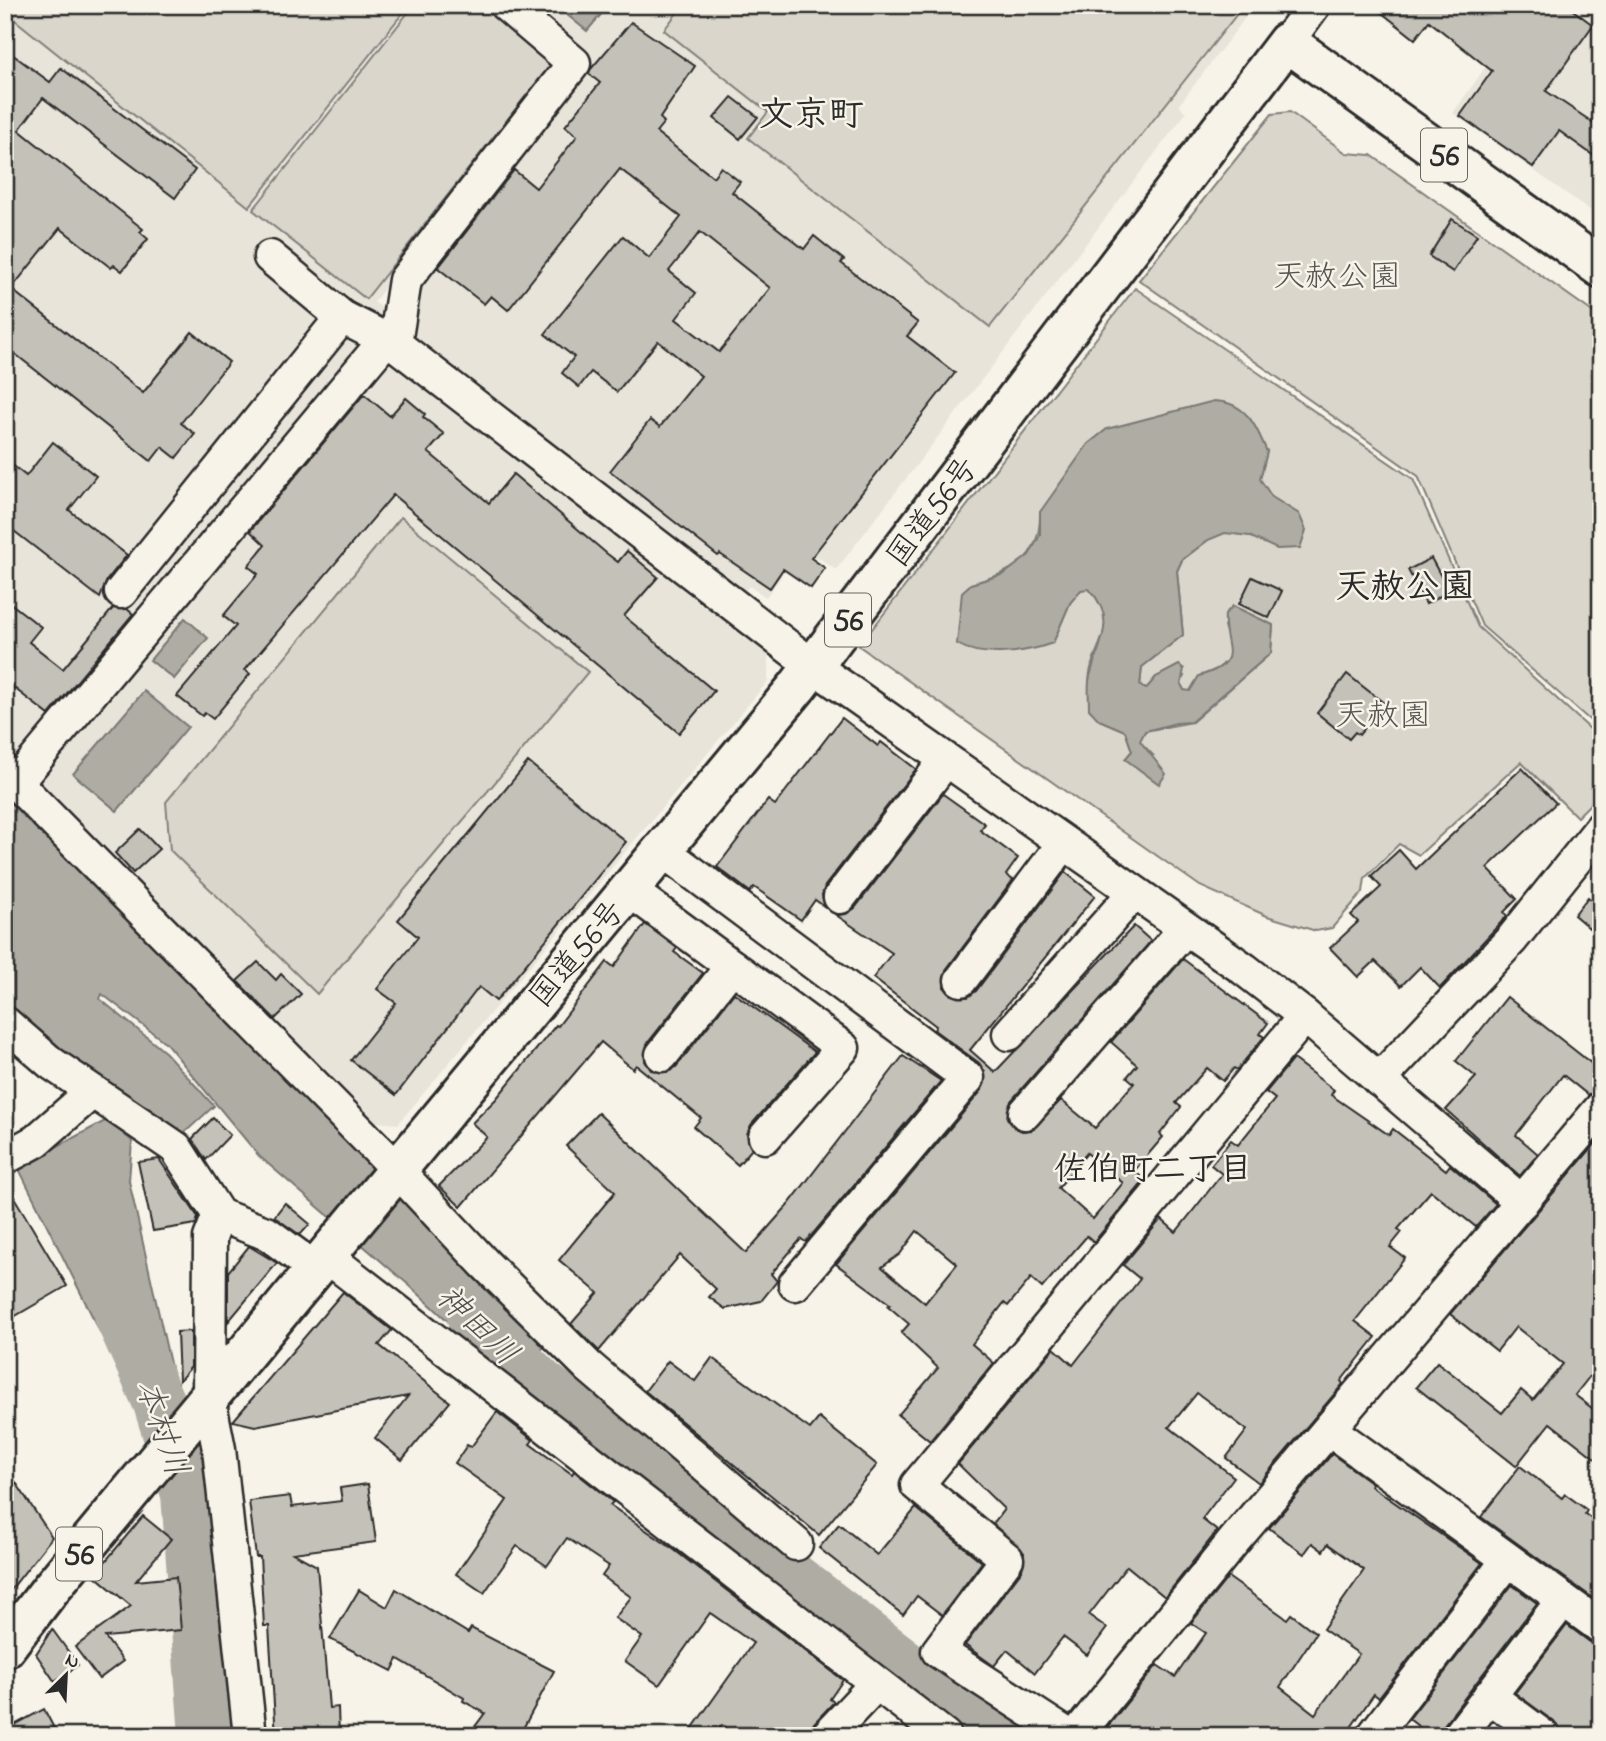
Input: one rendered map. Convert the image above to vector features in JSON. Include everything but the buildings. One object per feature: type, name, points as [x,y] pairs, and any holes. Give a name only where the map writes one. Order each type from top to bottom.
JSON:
[{"type":"highway","name":"56","points":[[1287,42],[1601,268]]},
{"type":"highway","name":"国道56号","points":[[5,1648],[391,1174],[813,666],[1287,42]]},
{"type":"street","points":[[506,5],[574,63],[405,280],[391,341],[11,778],[391,1174],[589,1367],[796,1544]]},
{"type":"street","points":[[1287,42],[1314,5]]},
{"type":"street","points":[[270,257],[342,317],[391,341],[813,666],[1305,1016],[1522,1202]]},
{"type":"street","points":[[121,593],[342,317]]},
{"type":"street","points":[[840,897],[946,760]]},
{"type":"street","points":[[1379,1080],[1512,939],[1601,828]]},
{"type":"street","points":[[961,980],[1064,843]]},
{"type":"street","points":[[662,850],[968,1079],[795,1284]]},
{"type":"street","points":[[629,890],[843,1048],[765,1137]]},
{"type":"street","points":[[1009,1034],[1134,893]]},
{"type":"street","points":[[1025,1113],[1185,929]]},
{"type":"street","points":[[662,1055],[732,966]]},
{"type":"street","points":[[1069,1736],[938,1651],[1007,1559],[917,1485],[1305,1016]]},
{"type":"street","points":[[5,1023],[51,1063],[176,1148],[219,1215],[324,1256],[945,1736]]},
{"type":"street","points":[[5,1158],[36,1141],[92,1092]]},
{"type":"street","points":[[1076,1736],[1233,1542],[1601,1108]]},
{"type":"street","points":[[219,1215],[210,1238],[201,1408],[219,1450],[250,1736]]},
{"type":"street","points":[[1330,1430],[1601,1628]]},
{"type":"street","points":[[1373,1736],[1508,1560]]},
{"type":"street","points":[[1459,1736],[1563,1600]]},
{"type":"street","points":[[827,1736],[876,1684]]},
{"type":"street","points":[[1489,1696],[1543,1736]]},
{"type":"shaded area","points":[[5,5],[496,5],[561,59],[374,302],[393,315],[16,770],[5,759]]},
{"type":"shaded area","points":[[519,5],[1255,5],[1179,105],[1186,113],[836,570],[792,539],[772,568],[782,575],[766,597],[749,586],[745,591],[410,333],[418,278],[587,63]]},
{"type":"shaded area","points":[[1438,5],[1601,5],[1601,218],[1453,113],[1499,48]]},
{"type":"shaded area","points":[[398,365],[768,653],[768,681],[398,1124],[375,1122],[29,780],[376,366]]},
{"type":"green space","points":[[5,5],[409,5],[249,207],[5,12]]},
{"type":"green space","points":[[414,5],[484,5],[554,60],[366,299],[253,210]]},
{"type":"green space","points":[[683,5],[1244,5],[990,327],[748,138],[768,112],[664,30]]},
{"type":"green space","name":"天赦公園","points":[[1290,112],[1346,153],[1371,155],[1601,318],[1601,730],[1482,626],[1418,476],[1139,280],[1272,114]]},
{"type":"green space","name":"天赦園","points":[[1135,288],[1413,479],[1478,627],[1601,739],[1601,793],[1577,817],[1521,762],[1419,855],[1399,844],[1365,878],[1363,892],[1332,928],[1316,931],[1267,916],[1200,886],[859,646]],"holes":[[[1267,451],[1260,479],[1208,540],[1182,560],[1177,571],[1183,635],[1142,667],[1140,686],[1146,689],[1156,677],[1184,676],[1181,684],[1184,691],[1190,691],[1199,676],[1222,665],[1232,652],[1224,626],[1233,606],[1273,625],[1271,653],[1192,722],[1145,731],[1139,741],[1153,755],[1126,758],[1132,751],[1125,731],[1099,720],[1090,691],[1091,669],[1105,625],[1099,602],[1089,589],[1081,589],[1070,603],[1053,643],[971,584],[1000,574],[1022,562],[1036,542],[1040,512]]]},
{"type":"green space","points":[[401,517],[588,672],[317,994],[170,850],[166,802]]},
{"type":"water","points":[[555,5],[609,5],[587,31]]},
{"type":"water","points":[[1214,401],[1225,402],[1242,410],[1254,424],[1267,452],[1260,479],[1272,497],[1299,514],[1306,530],[1300,548],[1277,549],[1249,536],[1225,533],[1208,540],[1182,560],[1177,571],[1183,635],[1142,667],[1140,686],[1146,689],[1156,677],[1179,665],[1184,669],[1181,684],[1184,690],[1190,691],[1199,676],[1223,665],[1229,652],[1225,614],[1233,606],[1273,625],[1271,653],[1191,722],[1145,731],[1140,741],[1166,774],[1159,784],[1125,759],[1132,751],[1125,731],[1099,720],[1089,709],[1089,681],[1104,623],[1103,612],[1089,589],[1081,590],[1070,603],[1053,643],[1004,653],[979,652],[957,644],[962,592],[971,584],[1004,574],[1029,555],[1040,535],[1040,512],[1088,444],[1107,429]]},
{"type":"water","points":[[185,618],[208,638],[174,679],[150,660]]},
{"type":"water","points":[[144,691],[188,727],[117,811],[73,774]]},
{"type":"water","points":[[5,797],[355,1148],[545,1346],[512,1380],[410,1286],[259,1156],[166,1043],[102,994],[100,999],[166,1053],[214,1106],[181,1136],[5,1008]]},
{"type":"water","points":[[107,1120],[132,1141],[129,1181],[171,1368],[128,1388],[18,1167]]},
{"type":"waterway","name":"本村川","points":[[120,1315],[159,1403],[187,1494],[205,1736]]},
{"type":"waterway","name":"神田川","points":[[473,1318],[539,1383],[997,1736]]},
{"type":"district","name":"文京町","points":[[811,113]]},
{"type":"district","name":"天赦公園","points":[[1405,585]]},
{"type":"district","name":"佐伯町二丁目","points":[[1153,1167]]}]
